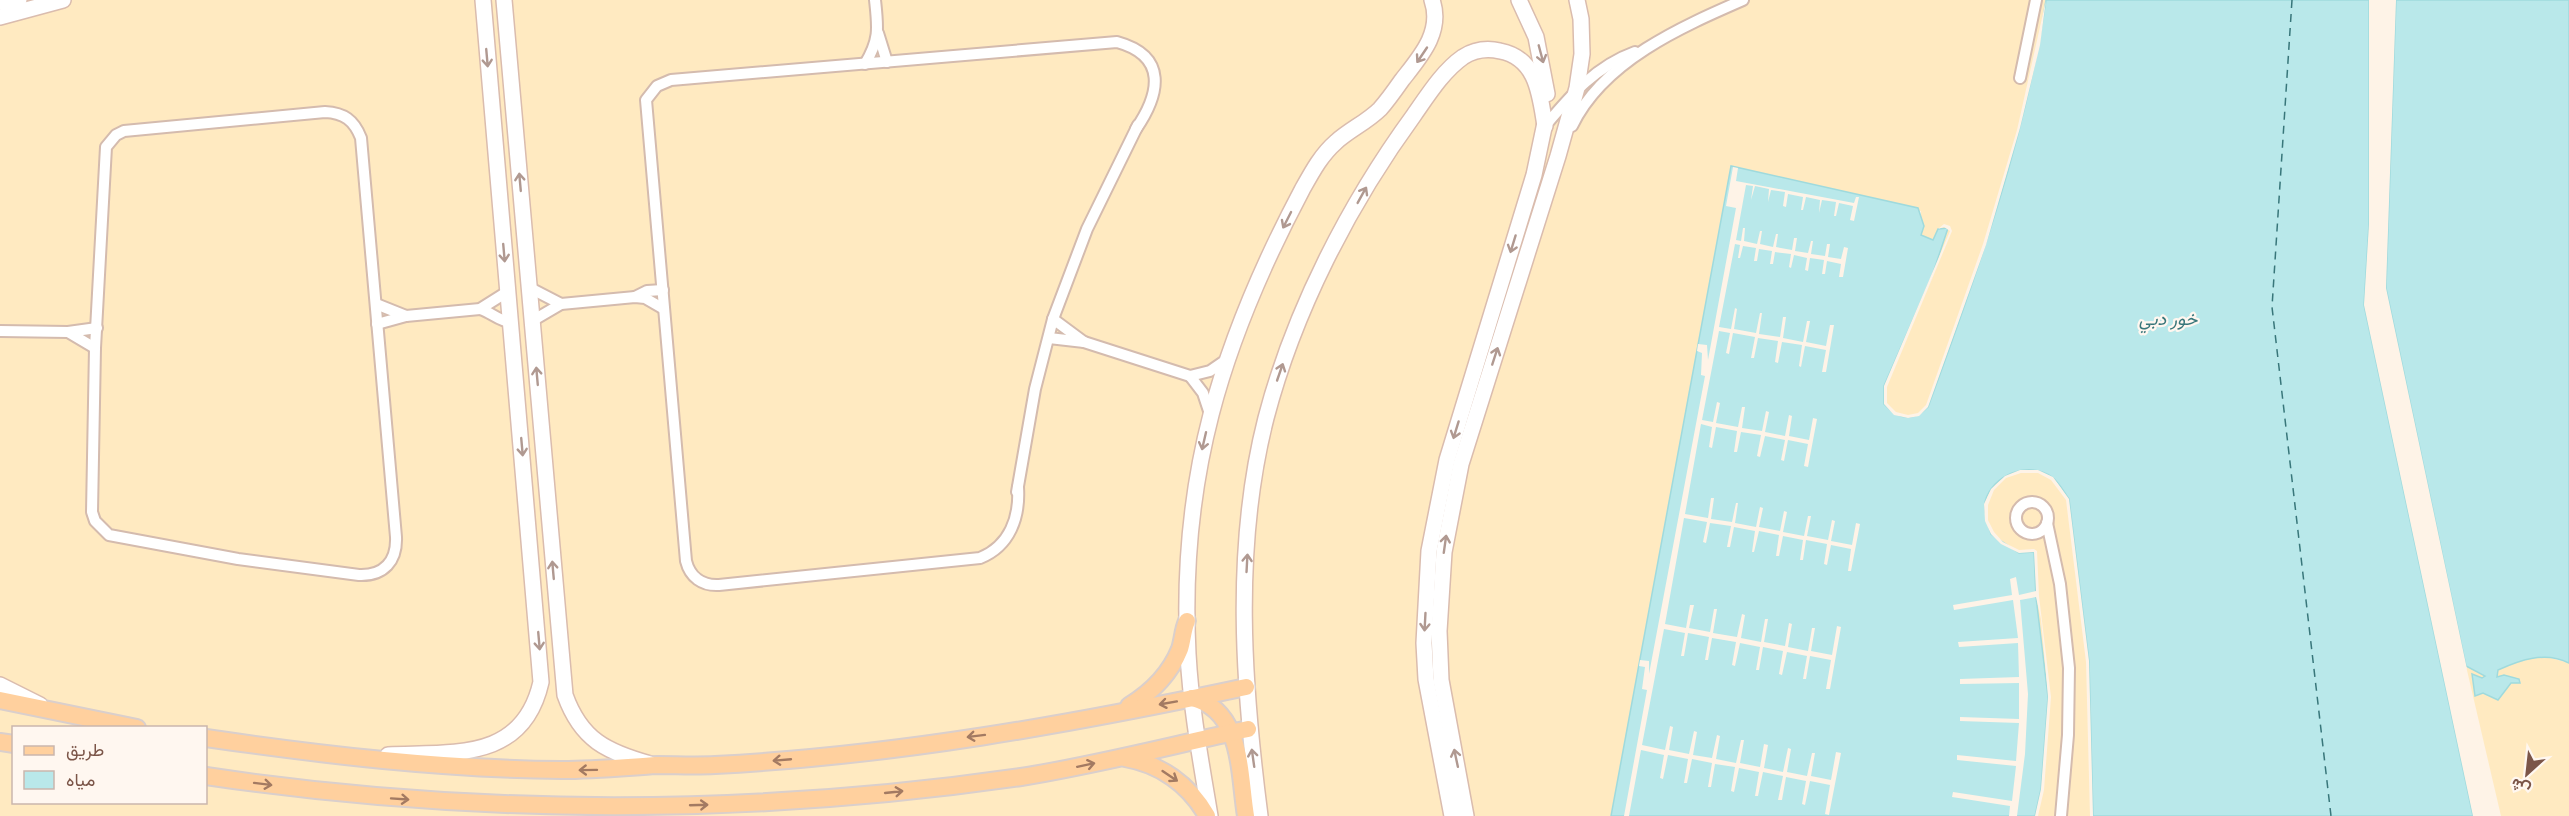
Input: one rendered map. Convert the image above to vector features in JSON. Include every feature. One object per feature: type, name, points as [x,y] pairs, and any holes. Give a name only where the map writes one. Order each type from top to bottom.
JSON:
[{"type":"main road","points":[[0,2],[19,0]]},
{"type":"main road","points":[[0,17],[63,0]]},
{"type":"main road","points":[[473,0],[484,18]]},
{"type":"main road","points":[[360,756],[461,752],[494,745],[521,725],[537,698],[541,666],[483,0]]},
{"type":"main road","points":[[1208,816],[1192,698],[1187,621],[1188,547],[1192,506],[1210,414],[1226,360],[1261,273],[1318,162],[1336,141],[1379,109],[1425,53],[1433,30],[1432,0]]},
{"type":"main road","points":[[1452,816],[1426,679],[1424,643],[1429,551],[1447,460],[1534,175],[1545,126],[1547,81],[1536,37],[1519,0]]},
{"type":"main road","points":[[1466,816],[1441,680],[1438,631],[1445,542],[1461,464],[1558,156],[1577,88],[1582,54],[1581,19],[1577,0]]},
{"type":"main road","points":[[507,5],[565,695],[578,722],[598,744],[624,757],[656,765]]},
{"type":"main road","points":[[1246,816],[1240,731],[1246,687],[1245,602],[1250,508],[1266,418],[1296,331],[1361,197],[1400,133],[1445,74],[1465,56],[1478,50],[1506,52],[1529,68],[1540,93],[1545,126]]},
{"type":"main road","points":[[1119,711],[1143,698],[1168,671],[1179,650],[1187,621]]},
{"type":"main road","points":[[0,685],[56,713]]},
{"type":"main road","points":[[207,738],[360,756],[515,769],[609,770],[656,765],[712,766],[823,756],[987,735],[1246,687]]},
{"type":"main road","points":[[1192,698],[1219,711],[1240,731],[1260,816]]},
{"type":"main road","points":[[0,700],[126,726]]},
{"type":"main road","points":[[207,776],[399,799],[514,805],[629,807],[756,802],[886,793],[1022,777],[1240,731]]},
{"type":"main road","points":[[1118,757],[1148,764],[1175,779],[1208,816]]},
{"type":"street","points":[[875,0],[878,33],[887,62]]},
{"type":"street","points":[[1545,126],[1577,88],[1605,67],[1743,0]]},
{"type":"street","points":[[2029,0],[2033,15]]},
{"type":"street","points":[[2020,78],[2036,0]]},
{"type":"street","points":[[865,64],[874,50],[878,33]]},
{"type":"street","points":[[1117,42],[1135,49],[1148,62],[1155,81],[1155,91],[1149,109],[1136,129],[1087,229],[1053,319],[1035,389],[1011,518],[1002,535],[988,548],[962,560],[820,576],[708,585],[694,577],[686,561],[649,127],[655,97],[663,89],[683,81],[887,62],[1117,42]]},
{"type":"street","points":[[1558,156],[1578,114],[1597,87],[1658,43]]},
{"type":"street","points":[[326,112],[345,116],[353,123],[361,138],[376,304],[396,545],[392,561],[386,568],[368,575],[198,552],[118,538],[101,529],[92,512],[95,348],[103,162],[110,141],[124,131],[132,129],[326,112]]},
{"type":"street","points":[[530,288],[561,304]]},
{"type":"street","points":[[635,297],[647,291],[663,290]]},
{"type":"street","points":[[480,309],[507,292]]},
{"type":"street","points":[[532,321],[561,304],[635,297],[645,298],[664,309]]},
{"type":"street","points":[[376,304],[406,316]]},
{"type":"street","points":[[377,324],[406,316],[480,309],[492,313],[503,321],[511,322]]},
{"type":"street","points":[[1053,319],[1084,342]]},
{"type":"street","points":[[0,331],[68,332],[97,328]]},
{"type":"street","points":[[68,332],[95,348]]},
{"type":"street","points":[[1049,338],[1084,342],[1191,376],[1210,371],[1226,360]]},
{"type":"street","points":[[1191,376],[1203,393],[1210,414]]},
{"type":"street","points":[[2047,523],[2040,531],[2025,532],[2018,524],[2017,514],[2022,505],[2032,502],[2041,505],[2047,513],[2050,549],[2060,584],[2069,668],[2068,735],[2061,816]]},
{"type":"street","points":[[2032,533],[2050,549]]},
{"type":"sand","points":[[0,0],[2046,0],[2020,128],[1986,245],[1928,407],[1919,416],[1894,415],[1884,404],[1884,386],[1934,240],[1920,235],[1921,211],[1731,167],[1611,816],[0,816]]},
{"type":"sand","points":[[2020,470],[2044,474],[2059,485],[2069,499],[2089,661],[2093,816],[2035,816],[2041,789],[2019,553],[1991,534],[1987,511],[1988,494],[1992,487],[1998,481]]},
{"type":"sand","points":[[2543,656],[2569,663],[2569,816],[2501,816],[2466,666],[2485,676],[2482,678],[2472,675],[2475,696],[2483,693],[2498,700],[2511,683],[2520,683],[2519,679],[2504,675],[2497,677],[2495,674],[2499,670],[2517,661]]},
{"type":"water","name":"خور دبي","points":[[2046,0],[2369,0],[2369,224],[2364,305],[2473,816],[2093,816],[2089,661],[2069,499],[2052,477],[2043,472],[2022,470],[2012,473],[1995,484],[1985,502],[1985,514],[1991,534],[2019,553],[2034,552],[2036,597],[2048,697],[2041,789],[2035,816],[1611,816],[1731,166],[1918,208],[1924,226],[1921,235],[1933,240],[1938,229],[1948,228],[1932,276],[1884,386],[1884,404],[1901,416],[1917,415],[1928,407],[1997,206],[2026,104]]},
{"type":"water","points":[[2396,0],[2569,0],[2569,663],[2560,659],[2542,657],[2524,660],[2498,670],[2497,677],[2504,675],[2519,679],[2520,683],[2511,683],[2498,700],[2483,693],[2475,696],[2472,674],[2482,678],[2485,676],[2466,666],[2386,288]]},
{"type":"pier","points":[[2046,0],[2040,45],[2020,128],[1986,245],[1928,407],[1919,416],[1908,418],[1894,415],[1884,404],[1884,386],[1950,231],[1944,227],[1938,229],[1944,224],[1950,226],[1952,231],[1887,387],[1887,403],[1896,412],[1908,415],[1918,413],[1926,405],[1983,244],[2017,130]]},
{"type":"pier","points":[[2369,0],[2372,0],[2372,224],[2367,305],[2476,816],[2473,816],[2364,305],[2369,224]]},
{"type":"pier","points":[[2393,0],[2396,0],[2386,288],[2467,669],[2463,667],[2383,288]]},
{"type":"pier","points":[[1733,167],[1738,168],[1736,181],[1854,203],[1856,197],[1859,197],[1854,221],[1850,220],[1853,206],[1839,203],[1836,216],[1834,216],[1836,202],[1822,200],[1819,213],[1820,200],[1806,197],[1803,210],[1801,210],[1803,197],[1788,194],[1786,207],[1783,206],[1785,192],[1771,190],[1768,202],[1769,189],[1755,186],[1751,200],[1753,186],[1746,185],[1736,240],[1741,241],[1743,228],[1745,228],[1744,241],[1757,244],[1760,231],[1762,231],[1760,244],[1773,247],[1776,234],[1778,234],[1776,247],[1792,250],[1794,238],[1797,238],[1795,251],[1808,253],[1811,241],[1813,241],[1811,254],[1825,256],[1827,244],[1830,244],[1828,257],[1841,259],[1844,247],[1848,248],[1843,277],[1839,277],[1841,264],[1827,261],[1825,274],[1822,274],[1824,260],[1810,258],[1808,271],[1805,270],[1807,258],[1794,255],[1791,268],[1789,267],[1791,254],[1775,252],[1773,264],[1770,264],[1772,251],[1759,249],[1757,261],[1754,261],[1756,248],[1743,246],[1740,258],[1738,258],[1740,245],[1735,244],[1719,327],[1731,329],[1735,308],[1737,309],[1734,329],[1756,333],[1760,313],[1762,313],[1759,334],[1780,337],[1783,317],[1786,317],[1783,338],[1803,342],[1807,321],[1810,321],[1806,342],[1826,346],[1830,325],[1834,325],[1826,372],[1822,372],[1826,350],[1805,346],[1801,367],[1799,366],[1802,345],[1782,342],[1778,363],[1775,362],[1778,341],[1758,338],[1754,358],[1751,358],[1755,337],[1733,333],[1729,354],[1726,353],[1730,333],[1719,331],[1702,420],[1713,422],[1717,402],[1720,403],[1716,423],[1738,427],[1742,407],[1745,407],[1742,428],[1762,431],[1766,411],[1769,412],[1765,432],[1785,436],[1789,415],[1792,416],[1789,436],[1809,440],[1813,418],[1817,419],[1808,467],[1804,466],[1808,444],[1788,440],[1784,461],[1781,460],[1785,440],[1765,436],[1760,457],[1757,456],[1761,435],[1741,432],[1737,452],[1734,452],[1737,431],[1716,427],[1712,448],[1709,447],[1712,427],[1701,424],[1685,514],[1708,518],[1711,498],[1714,498],[1711,519],[1732,522],[1736,503],[1738,503],[1735,523],[1756,527],[1760,507],[1763,508],[1759,527],[1780,531],[1784,511],[1787,512],[1783,532],[1804,536],[1808,516],[1811,516],[1807,536],[1828,540],[1832,520],[1835,521],[1831,541],[1852,545],[1856,523],[1860,524],[1851,571],[1848,571],[1851,549],[1831,545],[1827,565],[1824,564],[1827,544],[1806,540],[1803,560],[1800,560],[1803,540],[1783,536],[1779,556],[1776,556],[1779,535],[1759,531],[1754,552],[1752,552],[1755,531],[1734,527],[1730,547],[1727,547],[1731,526],[1710,523],[1706,543],[1703,542],[1707,522],[1684,518],[1665,624],[1686,628],[1690,605],[1694,605],[1689,628],[1710,632],[1714,609],[1717,609],[1713,633],[1737,637],[1742,614],[1745,615],[1741,638],[1761,642],[1765,619],[1768,619],[1764,642],[1785,646],[1789,623],[1792,624],[1788,647],[1808,651],[1812,628],[1815,628],[1811,651],[1832,655],[1837,626],[1841,627],[1830,689],[1826,689],[1831,660],[1810,656],[1806,679],[1803,679],[1807,656],[1787,652],[1782,675],[1779,674],[1783,651],[1763,647],[1759,670],[1756,670],[1760,647],[1740,643],[1735,666],[1732,665],[1736,642],[1712,638],[1708,660],[1705,660],[1709,637],[1688,633],[1684,656],[1681,656],[1685,633],[1664,629],[1642,745],[1665,750],[1670,726],[1673,727],[1669,750],[1689,754],[1694,731],[1697,732],[1693,755],[1712,758],[1717,735],[1720,736],[1716,759],[1736,763],[1741,740],[1744,740],[1740,763],[1760,767],[1764,744],[1768,745],[1764,768],[1783,772],[1788,748],[1791,749],[1787,772],[1807,776],[1812,753],[1815,753],[1811,776],[1831,780],[1836,752],[1841,753],[1829,815],[1825,814],[1830,785],[1810,781],[1805,805],[1802,804],[1806,781],[1786,777],[1782,800],[1778,800],[1783,776],[1763,772],[1758,796],[1755,796],[1759,772],[1739,768],[1734,792],[1731,791],[1735,767],[1715,764],[1711,787],[1708,787],[1712,763],[1692,759],[1687,783],[1684,783],[1688,759],[1668,755],[1663,779],[1660,778],[1664,755],[1641,750],[1629,816],[1624,816],[1647,690],[1642,689],[1645,667],[1639,666],[1640,660],[1649,661],[1649,674],[1705,376],[1701,375],[1702,353],[1697,351],[1698,344],[1707,345],[1708,360],[1736,208],[1726,206]]},
{"type":"pier","points":[[2020,470],[2038,470],[2053,477],[2069,499],[2089,661],[2093,816],[2090,816],[2086,662],[2066,500],[2051,480],[2038,473],[2021,473],[2006,478],[1994,490],[1988,505],[1988,520],[1994,532],[2003,542],[2019,550],[2034,549],[2037,551],[2039,596],[2051,697],[2044,790],[2038,816],[2035,816],[2041,789],[2048,697],[2041,619],[2036,597],[2020,600],[2028,694],[2025,754],[2017,816],[2009,816],[2010,806],[1952,797],[1953,792],[2012,801],[2016,766],[1957,760],[1957,755],[2016,761],[2019,723],[1960,721],[1960,717],[2019,719],[2019,683],[1960,684],[1960,679],[2019,677],[2018,643],[1959,647],[1958,642],[2018,638],[2013,600],[1954,610],[1953,605],[2012,595],[2010,579],[2016,577],[2019,595],[2036,591],[2034,552],[2019,553],[2001,544],[1991,534],[1985,521],[1984,504],[1991,489],[2005,476]]},
{"type":"ferry route","points":[[2292,0],[2272,307],[2331,816]]}]
